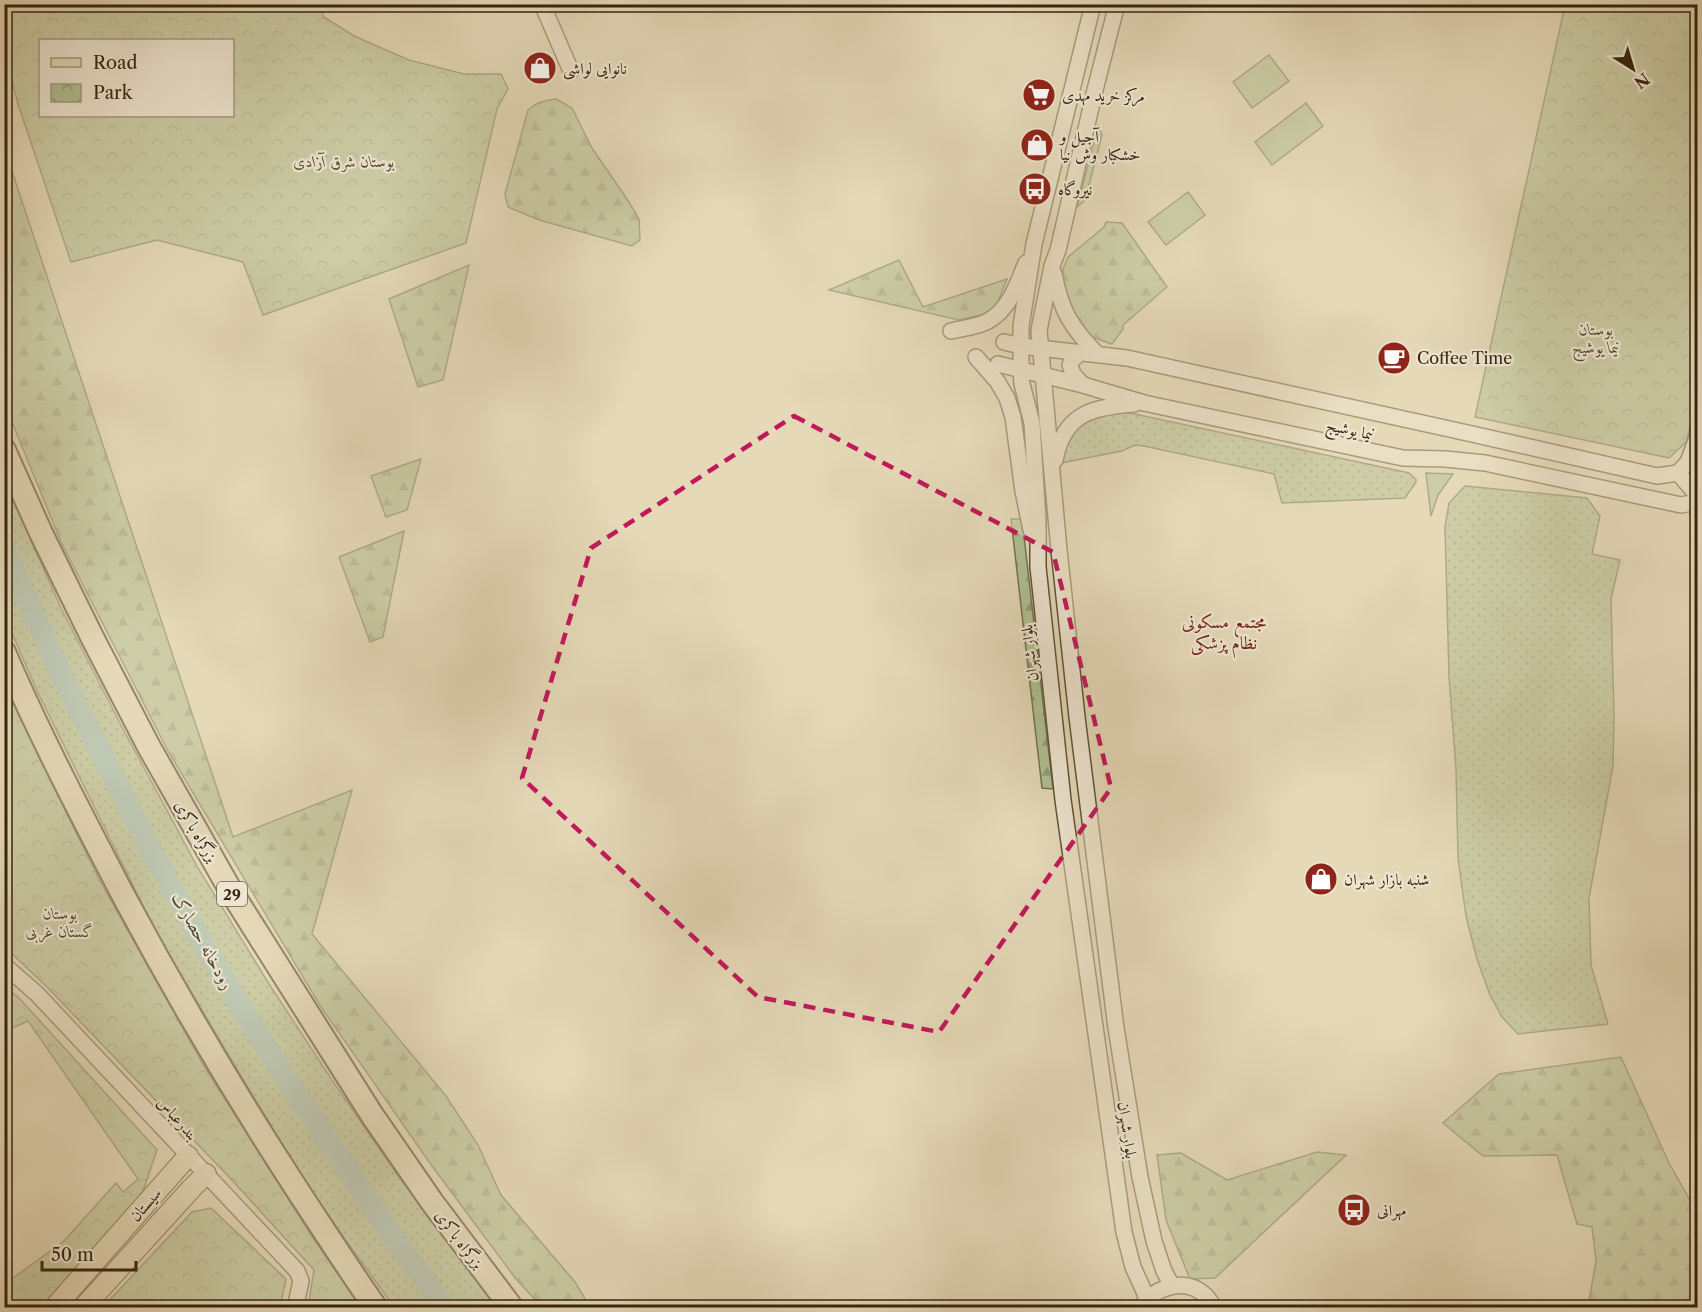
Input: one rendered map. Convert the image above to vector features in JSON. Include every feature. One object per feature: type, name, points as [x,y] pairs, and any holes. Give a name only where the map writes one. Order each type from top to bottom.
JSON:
[{"type":"highway","name":"بزرگراه باکری","points":[[4,450],[41,533],[92,637],[149,747],[232,893],[372,1115],[432,1202],[512,1308]]},
{"type":"highway","points":[[4,652],[69,792],[179,996],[249,1115],[376,1308]]},
{"type":"main road","name":"سیستان","points":[[54,1308],[188,1156]]},
{"type":"main road","name":"سیستان","points":[[83,1308],[206,1174]]},
{"type":"street","points":[[542,4],[571,71]]},
{"type":"street","name":"بلوار شهران","points":[[1093,4],[1034,244],[1021,326],[1021,369],[1022,384],[1032,423],[1038,521],[1038,567],[1071,859],[1124,1232],[1144,1303]]},
{"type":"street","name":"بلوار شهران","points":[[1116,4],[1039,330],[1077,717],[1116,1028],[1154,1241],[1164,1271],[1172,1286]]},
{"type":"street","points":[[951,331],[986,322],[1005,307],[1034,244]]},
{"type":"street","points":[[1053,266],[1063,309],[1077,333],[1096,354]]},
{"type":"street","name":"نیما یوشیج","points":[[1004,342],[1127,358],[1657,476],[1678,473]]},
{"type":"street","points":[[1080,353],[1072,360],[1070,366],[1073,374],[1083,385]]},
{"type":"street","points":[[976,357],[997,381],[1007,398],[1013,417],[1023,491],[1038,567]]},
{"type":"street","name":"نیما یوشیج","points":[[998,364],[1144,403],[1403,458],[1485,463],[1681,505],[1692,503],[1698,498]]},
{"type":"street","points":[[1052,475],[1058,447],[1065,432],[1075,419],[1115,405],[1144,403]]},
{"type":"street","points":[[1698,435],[1688,462],[1678,473],[1698,498]]},
{"type":"street","name":"بندرعباس","points":[[4,965],[37,994],[297,1271],[301,1281],[295,1308]]},
{"type":"street","points":[[1144,1303],[1158,1290],[1172,1286],[1184,1286],[1196,1289],[1207,1296],[1214,1308]]},
{"type":"highlighted area","points":[[794,416],[1053,552],[1111,788],[939,1032],[758,997],[522,778],[591,548]]},
{"type":"green space","name":"بوستان شرق آزادی","points":[[4,5],[17,5],[51,13],[72,5],[318,5],[324,17],[354,36],[409,60],[464,74],[501,74],[508,89],[497,109],[466,243],[263,315],[243,262],[157,240],[71,262],[18,104],[5,56]]},
{"type":"green space","name":"بوستان نیما یوشیج","points":[[1565,5],[1697,5],[1697,389],[1687,441],[1669,458],[1475,417]]},
{"type":"green space","points":[[1269,55],[1289,81],[1252,108],[1233,82]]},
{"type":"green space","points":[[556,99],[572,108],[592,148],[639,219],[640,240],[632,246],[539,220],[508,207],[505,194],[528,110],[541,102]]},
{"type":"green space","points":[[1306,103],[1323,126],[1272,165],[1255,142]]},
{"type":"green space","points":[[1098,126],[1102,135],[1085,200],[1077,207]]},
{"type":"green space","points":[[4,147],[233,837],[352,790],[312,934],[446,1096],[478,1145],[501,1195],[575,1282],[590,1307],[542,1307],[516,1279],[432,1166],[321,1007],[168,751],[61,542],[5,405]]},
{"type":"green space","points":[[1188,192],[1205,215],[1166,245],[1148,222]]},
{"type":"green space","points":[[1106,222],[1122,223],[1167,287],[1123,325],[1123,329],[1112,344],[1092,337],[1071,314],[1062,281],[1063,269],[1068,257],[1104,227]]},
{"type":"green space","points":[[899,260],[923,307],[1007,279],[994,312],[959,320],[829,290]]},
{"type":"green space","points":[[469,265],[443,380],[418,387],[389,299]]},
{"type":"green space","points":[[1110,411],[1130,413],[1409,473],[1416,479],[1416,482],[1405,498],[1282,503],[1274,474],[1144,446],[1135,445],[1122,451],[1061,463],[1060,454],[1075,426]]},
{"type":"green space","points":[[421,459],[407,510],[386,517],[371,476]]},
{"type":"green space","points":[[1426,473],[1453,474],[1438,495],[1431,516]]},
{"type":"green space","points":[[4,480],[61,608],[198,868],[269,984],[334,1083],[399,1177],[496,1307],[394,1307],[304,1182],[158,936],[38,693],[5,617]]},
{"type":"green space","points":[[1465,486],[1587,498],[1600,516],[1592,554],[1620,560],[1611,599],[1613,766],[1589,898],[1591,965],[1608,1024],[1518,1034],[1502,1017],[1490,995],[1477,959],[1466,916],[1458,858],[1456,769],[1449,676],[1445,527],[1449,503]]},
{"type":"green space","points":[[1011,519],[1022,519],[1053,789],[1042,788]]},
{"type":"green space","points":[[404,531],[383,637],[370,642],[339,557]]},
{"type":"green space","name":"بوستان گستان غربی","points":[[5,684],[100,881],[204,1066],[311,1235],[361,1307],[308,1307],[314,1270],[230,1178],[49,989],[5,947]]},
{"type":"green space","points":[[4,985],[20,999],[157,1150],[142,1194],[41,1307],[5,1307],[5,1284],[64,1241],[116,1183],[123,1192],[138,1179],[28,1021],[10,1029],[5,1023]]},
{"type":"green space","points":[[1621,1057],[1669,1163],[1697,1213],[1697,1307],[1588,1307],[1596,1261],[1592,1227],[1577,1224],[1557,1155],[1483,1156],[1443,1123],[1499,1074]]},
{"type":"green space","points":[[1317,1152],[1346,1155],[1215,1278],[1190,1279],[1166,1220],[1157,1155],[1181,1153],[1227,1180]]},
{"type":"green space","points":[[211,1208],[286,1279],[280,1307],[103,1307],[192,1212]]},
{"type":"waterway","name":"رودخانه حصارک","points":[[4,549],[75,702],[154,856],[209,955],[286,1079],[399,1245],[445,1308]]},
{"type":"place","name":"نانوایی لواشی","points":[[540,68]]},
{"type":"place","name":"مرکز خرید مهدی","points":[[1039,95]]},
{"type":"place","name":"آجیل و خشکبار وش نیا","points":[[1037,145]]},
{"type":"place","name":"نیروگاه","points":[[1035,189]]},
{"type":"place","name":"Coffee Time","points":[[1394,358]]},
{"type":"place","name":"شنبه بازار شهران","points":[[1321,879]]},
{"type":"place","name":"مهرانی","points":[[1354,1210]]},
{"type":"district","name":"مجتمع مسکونی نظام پزشکی","points":[[1224,632]]}]
